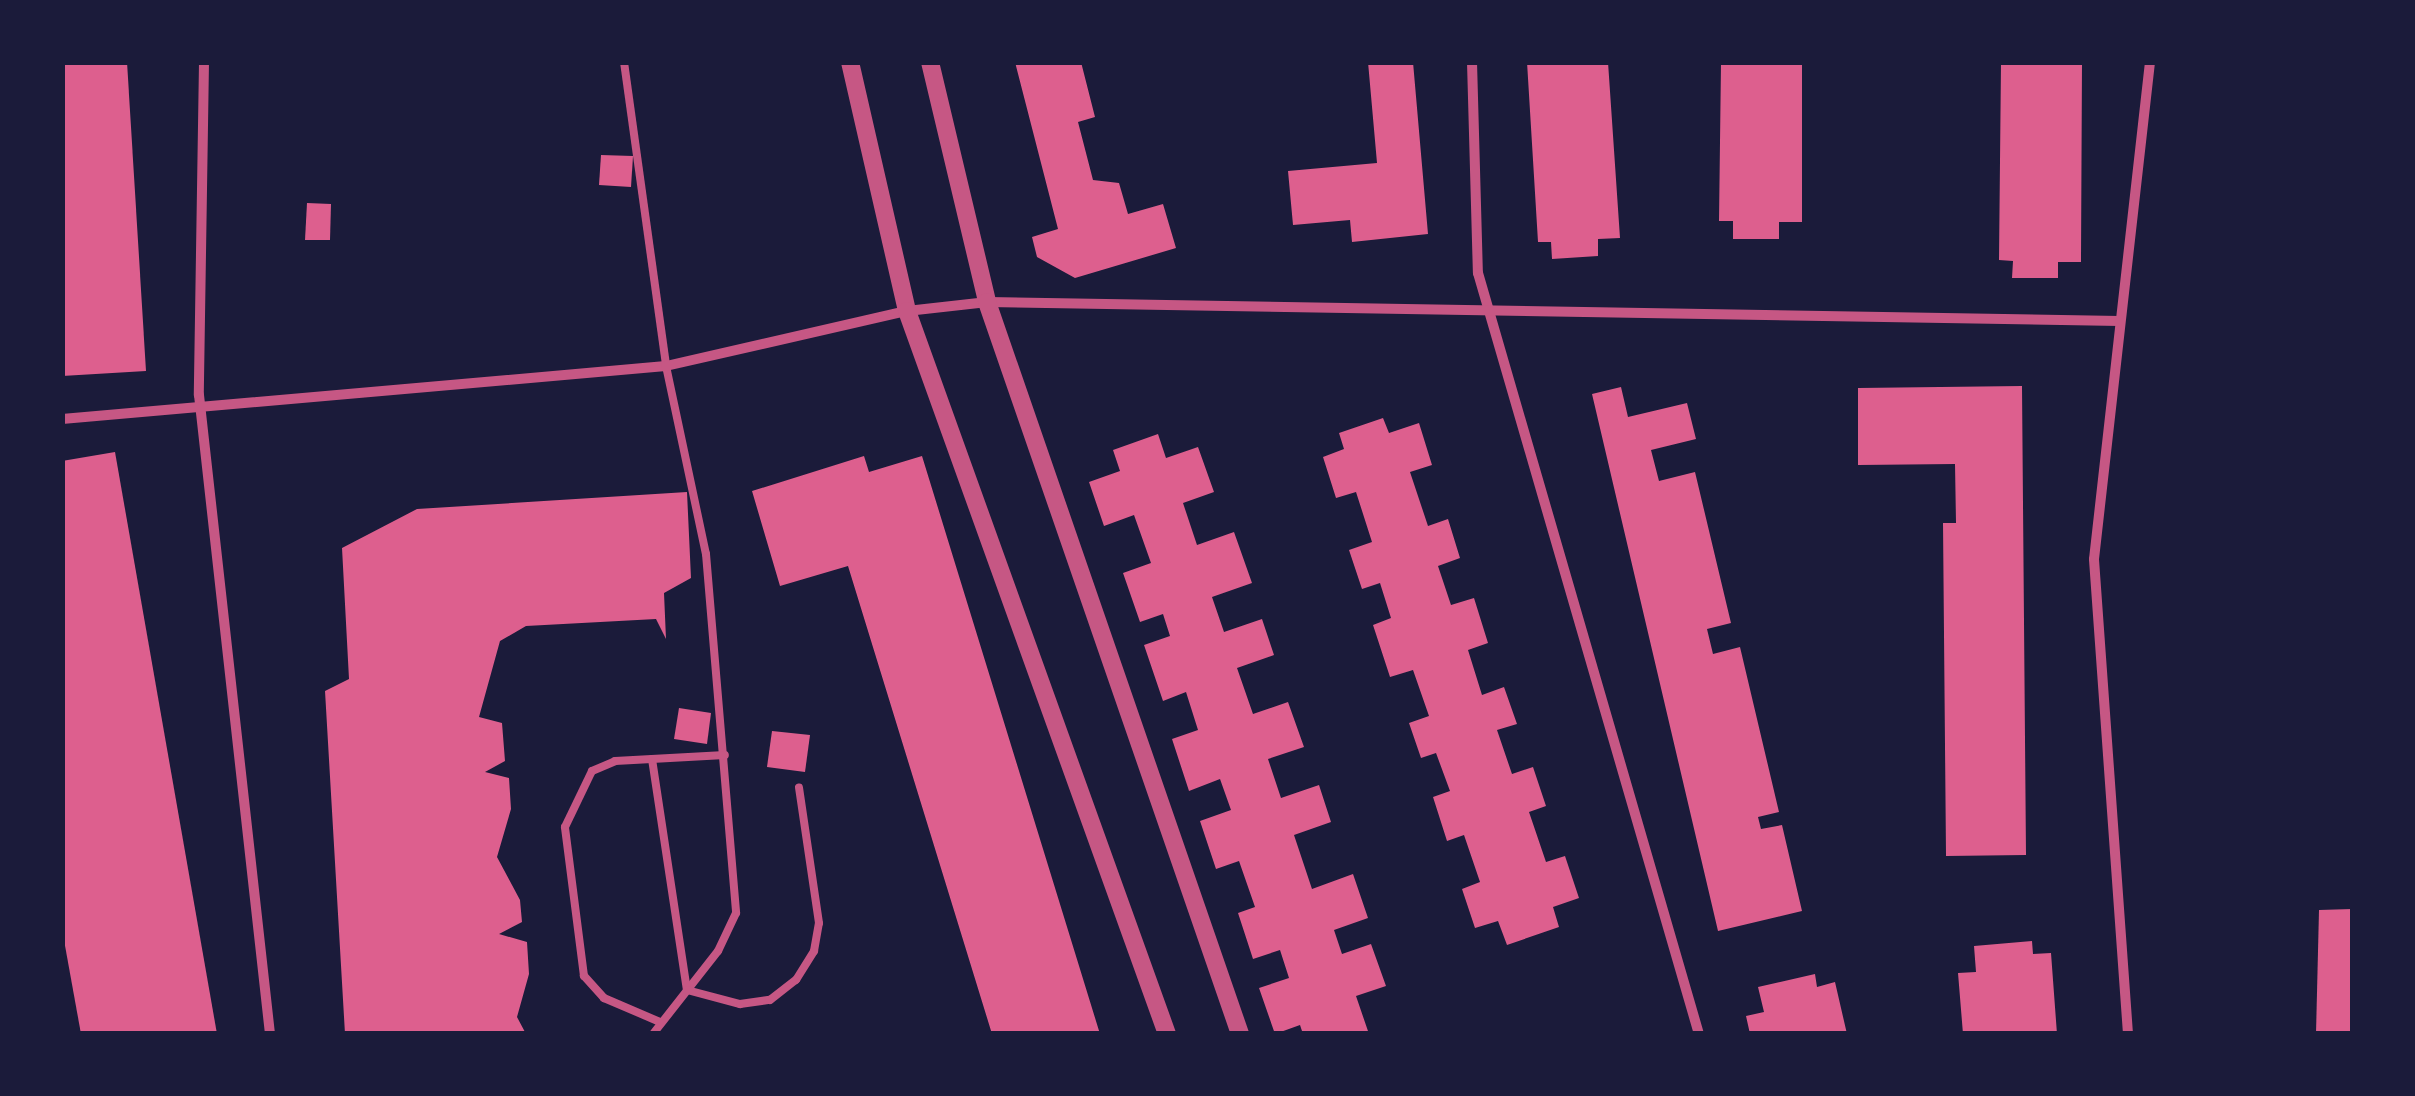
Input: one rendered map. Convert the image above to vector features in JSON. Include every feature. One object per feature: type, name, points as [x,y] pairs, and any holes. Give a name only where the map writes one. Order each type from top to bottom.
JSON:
[{"type":"street","points":[[204,62],[200,404],[270,1034]]},
{"type":"street","points":[[850,62],[907,311],[1167,1034]]},
{"type":"street","points":[[930,62],[987,302],[1240,1034]]},
{"type":"street","points":[[1472,62],[1478,272],[1699,1034]]},
{"type":"street","points":[[2128,1034],[2094,560],[2150,62]]},
{"type":"street","points":[[62,419],[666,366],[907,311],[987,302],[1488,306],[2120,321]]},
{"type":"lane","points":[[624,62],[666,366],[706,554],[736,914],[718,951],[652,1034]]},
{"type":"lane","points":[[660,1022],[604,998],[584,976],[565,828],[592,771],[615,761],[725,756]]},
{"type":"lane","points":[[652,759],[687,990]]},
{"type":"lane","points":[[687,990],[740,1004],[770,1000],[796,980],[814,951],[820,923],[799,787]]},
{"type":"building","points":[[62,62],[127,62],[146,371],[62,376]]},
{"type":"building","points":[[1015,62],[1081,62],[1095,117],[1078,122],[1093,180],[1119,183],[1128,214],[1163,204],[1176,248],[1075,278],[1037,257],[1032,237],[1058,229]]},
{"type":"building","points":[[1368,62],[1413,62],[1428,234],[1352,242],[1350,220],[1293,225],[1288,171],[1377,163]]},
{"type":"building","points":[[1527,62],[1608,62],[1620,238],[1598,239],[1598,256],[1552,259],[1551,242],[1538,242]]},
{"type":"building","points":[[1721,62],[1802,62],[1802,222],[1779,222],[1779,239],[1733,239],[1733,221],[1719,221]]},
{"type":"building","points":[[2001,62],[2082,62],[2081,262],[2058,262],[2058,278],[2012,278],[2013,261],[1999,260]]},
{"type":"building","points":[[601,155],[633,156],[631,187],[599,185]]},
{"type":"building","points":[[307,203],[331,204],[330,240],[305,240]]},
{"type":"building","points":[[2022,386],[2026,855],[1946,856],[1943,523],[1956,523],[1955,464],[1858,465],[1858,388]]},
{"type":"building","points":[[1621,387],[1628,417],[1687,403],[1696,439],[1651,450],[1659,481],[1695,472],[1731,623],[1707,629],[1713,654],[1740,647],[1779,812],[1758,817],[1761,829],[1782,825],[1802,911],[1718,931],[1592,394]]},
{"type":"building","points":[[1383,418],[1389,433],[1419,423],[1432,465],[1410,472],[1428,526],[1448,519],[1460,558],[1438,566],[1451,605],[1474,598],[1488,643],[1468,650],[1482,695],[1504,687],[1517,724],[1497,730],[1512,774],[1533,767],[1546,806],[1529,812],[1546,862],[1565,856],[1579,898],[1553,907],[1559,927],[1507,945],[1498,921],[1475,928],[1462,889],[1480,882],[1464,835],[1447,841],[1433,797],[1450,791],[1436,753],[1421,758],[1409,723],[1429,716],[1413,670],[1390,677],[1373,625],[1391,618],[1380,583],[1362,589],[1349,550],[1372,542],[1356,492],[1336,498],[1323,457],[1344,449],[1339,433]]},
{"type":"building","points":[[1158,434],[1166,458],[1198,447],[1214,492],[1183,503],[1197,545],[1234,532],[1252,583],[1212,597],[1224,632],[1262,619],[1274,655],[1237,668],[1253,714],[1288,702],[1304,747],[1268,759],[1281,798],[1319,785],[1331,822],[1294,835],[1312,889],[1353,874],[1368,918],[1334,930],[1342,954],[1371,944],[1386,986],[1356,996],[1369,1034],[1303,1034],[1300,1025],[1275,1034],[1259,988],[1289,978],[1280,950],[1253,959],[1238,913],[1255,907],[1239,861],[1216,869],[1200,821],[1231,810],[1220,779],[1189,791],[1172,739],[1198,730],[1186,692],[1163,701],[1144,645],[1170,636],[1163,614],[1140,622],[1123,573],[1151,563],[1134,515],[1104,526],[1089,482],[1120,471],[1113,450]]},
{"type":"building","points":[[115,452],[217,1034],[81,1034],[62,929],[62,461]]},
{"type":"building","points":[[864,456],[869,472],[922,456],[1100,1034],[992,1034],[848,566],[780,586],[752,491]]},
{"type":"building","points":[[687,492],[691,578],[664,593],[666,639],[656,619],[526,626],[500,641],[479,717],[502,723],[505,761],[485,772],[509,778],[511,809],[497,857],[520,900],[522,922],[499,934],[527,942],[529,974],[517,1017],[526,1034],[345,1034],[325,691],[349,679],[342,548],[417,509]]},
{"type":"building","points":[[679,708],[711,713],[707,744],[674,739]]},
{"type":"building","points":[[772,731],[810,735],[805,772],[767,767]]},
{"type":"building","points":[[2352,909],[2352,1034],[2316,1034],[2319,910]]},
{"type":"building","points":[[2032,941],[2033,954],[2051,953],[2057,1034],[1963,1034],[1958,973],[1976,972],[1974,946]]},
{"type":"building","points":[[1815,974],[1817,987],[1835,982],[1847,1034],[1750,1034],[1746,1016],[1764,1012],[1758,987]]}]
